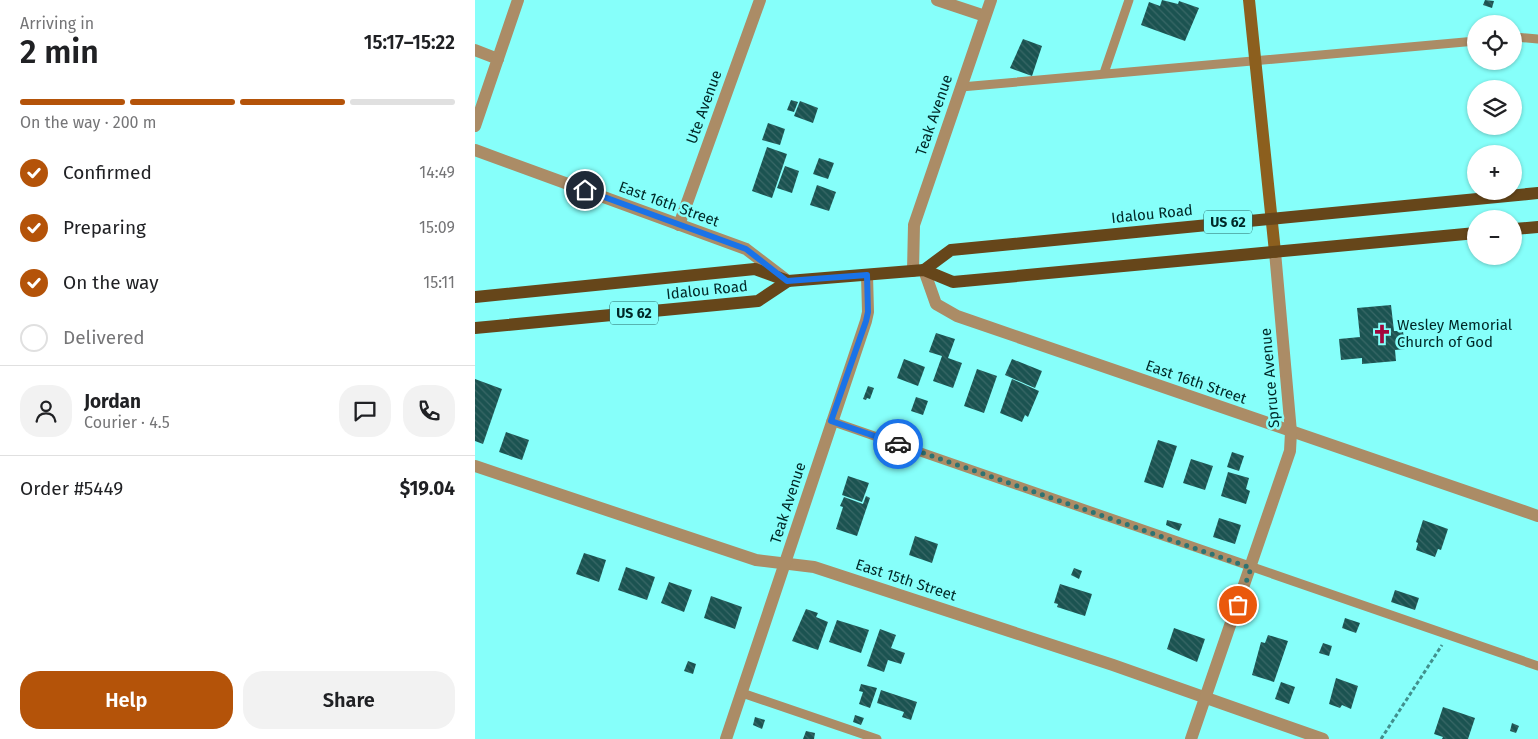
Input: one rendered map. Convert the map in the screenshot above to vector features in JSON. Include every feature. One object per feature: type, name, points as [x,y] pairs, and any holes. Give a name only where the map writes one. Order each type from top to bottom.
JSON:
[{"type":"main road","name":"Spruce Avenue","points":[[1249,0],[1275,252]]},
{"type":"main road","name":"Idalou Road","points":[[919,271],[951,250],[1538,193]]},
{"type":"main road","points":[[1522,228],[1538,227]]},
{"type":"main road","name":"Idalou Road","points":[[475,296],[755,269],[787,281],[919,271],[953,282],[1467,234]]},
{"type":"main road","name":"Idalou Road","points":[[475,328],[758,301],[787,281]]},
{"type":"street","points":[[475,126],[518,0]]},
{"type":"street","name":"Ute Avenue","points":[[679,225],[760,0]]},
{"type":"street","points":[[937,0],[985,16]]},
{"type":"street","name":"Teak Avenue","points":[[919,271],[914,225],[991,0]]},
{"type":"street","points":[[475,50],[498,59]]},
{"type":"street","name":"East 16th Street","points":[[475,150],[746,249],[787,281]]},
{"type":"street","name":"Spruce Avenue","points":[[1191,739],[1290,451],[1291,432],[1275,252]]},
{"type":"street","name":"East 16th Street","points":[[919,271],[936,304],[957,316],[1538,516]]},
{"type":"street","name":"Teak Avenue","points":[[726,739],[866,321],[868,312],[867,275]]},
{"type":"street","name":"East 15th Street","points":[[475,466],[756,560],[814,567],[1323,739]]},
{"type":"lane","points":[[1104,73],[1129,0]]},
{"type":"lane","points":[[1522,38],[1538,39]]},
{"type":"lane","points":[[961,87],[1256,59],[1467,42]]},
{"type":"lane","points":[[831,421],[1538,666]]},
{"type":"lane","points":[[741,693],[877,739]]},
{"type":"path","points":[[1381,739],[1449,635]]},
{"type":"building","points":[[1162,0],[1178,4],[1179,1],[1199,8],[1185,41],[1141,25],[1149,2],[1160,6]]},
{"type":"building","points":[[1485,0],[1494,1],[1492,8],[1483,5]]},
{"type":"building","points":[[1023,39],[1042,46],[1032,76],[1010,68]]},
{"type":"building","points":[[791,100],[798,102],[794,112],[787,110]]},
{"type":"building","points":[[800,101],[818,108],[813,123],[794,116]]},
{"type":"building","points":[[768,123],[785,129],[780,145],[762,140]]},
{"type":"building","points":[[767,147],[787,154],[772,198],[752,191]]},
{"type":"building","points":[[819,158],[834,163],[828,179],[813,174]]},
{"type":"building","points":[[785,166],[799,171],[792,193],[777,188]]},
{"type":"building","points":[[817,185],[836,192],[829,211],[810,205]]},
{"type":"building","name":"Wesley Memorial Church of God","points":[[1391,305],[1394,331],[1403,331],[1405,349],[1395,350],[1396,361],[1362,364],[1362,358],[1341,360],[1339,339],[1360,337],[1357,308]]},
{"type":"building","points":[[936,333],[955,339],[948,358],[962,363],[953,388],[933,381],[942,356],[929,352]]},
{"type":"building","points":[[904,359],[925,367],[918,386],[897,378]]},
{"type":"building","points":[[1012,359],[1042,371],[1035,388],[1005,375]]},
{"type":"building","points":[[977,369],[997,376],[984,413],[964,406]]},
{"type":"building","points":[[475,379],[502,389],[483,444],[475,441]]},
{"type":"building","points":[[1012,379],[1039,391],[1028,417],[1025,415],[1022,422],[1000,413]]},
{"type":"building","points":[[868,386],[874,388],[870,399],[867,398],[866,400],[863,399]]},
{"type":"building","points":[[916,397],[928,401],[923,415],[911,411]]},
{"type":"building","points":[[506,432],[529,440],[522,460],[499,452]]},
{"type":"building","points":[[1158,440],[1177,446],[1163,488],[1144,482]]},
{"type":"building","points":[[1232,452],[1244,456],[1239,471],[1227,467]]},
{"type":"building","points":[[1191,459],[1213,466],[1205,490],[1183,483]]},
{"type":"building","points":[[1228,472],[1249,478],[1246,489],[1250,491],[1246,504],[1221,496]]},
{"type":"building","points":[[848,476],[869,483],[862,502],[842,495]]},
{"type":"building","points":[[866,496],[870,498],[857,536],[836,529],[843,507],[840,506],[844,497],[863,504]]},
{"type":"building","points":[[1219,518],[1241,525],[1235,544],[1213,537]]},
{"type":"building","points":[[1167,520],[1182,524],[1179,531],[1166,525]]},
{"type":"building","points":[[1423,520],[1448,529],[1441,550],[1438,549],[1435,557],[1416,550],[1418,543],[1416,542]]},
{"type":"building","points":[[915,536],[938,544],[932,563],[909,555]]},
{"type":"building","points":[[584,553],[606,560],[599,582],[576,574]]},
{"type":"building","points":[[626,567],[655,577],[647,600],[618,590]]},
{"type":"building","points":[[1074,568],[1082,571],[1079,579],[1071,575]]},
{"type":"building","points":[[669,582],[692,590],[684,612],[661,603]]},
{"type":"building","points":[[1060,584],[1092,594],[1085,616],[1057,607],[1058,604],[1054,603]]},
{"type":"building","points":[[1395,590],[1419,598],[1415,610],[1391,602]]},
{"type":"building","points":[[711,596],[742,607],[735,629],[704,618]]},
{"type":"building","points":[[806,609],[818,613],[816,617],[828,622],[818,650],[792,641]]},
{"type":"building","points":[[1345,618],[1360,623],[1356,633],[1342,628]]},
{"type":"building","points":[[837,620],[869,630],[861,653],[829,642]]},
{"type":"building","points":[[1174,628],[1205,639],[1197,662],[1167,649]]},
{"type":"building","points":[[880,629],[896,635],[891,648],[905,653],[901,664],[888,660],[884,672],[867,666]]},
{"type":"building","points":[[1268,635],[1288,641],[1274,682],[1252,675],[1261,642],[1265,643]]},
{"type":"building","points":[[1323,643],[1332,646],[1329,656],[1319,653]]},
{"type":"building","points":[[688,661],[696,664],[693,674],[684,671]]},
{"type":"building","points":[[1336,678],[1358,686],[1351,709],[1342,705],[1340,708],[1329,704]]},
{"type":"building","points":[[1281,682],[1295,687],[1289,704],[1275,699]]},
{"type":"building","points":[[861,684],[877,688],[870,708],[859,704],[863,692],[859,691]]},
{"type":"building","points":[[881,690],[917,702],[911,720],[902,717],[904,712],[877,703]]},
{"type":"building","points":[[1443,707],[1475,718],[1468,739],[1442,739],[1443,737],[1434,734]]},
{"type":"building","points":[[855,715],[864,718],[861,725],[853,722]]},
{"type":"building","points":[[755,717],[765,720],[762,729],[753,725]]},
{"type":"building","points":[[1512,723],[1519,726],[1516,733],[1510,731]]},
{"type":"building","points":[[806,731],[815,733],[814,739],[803,739]]},
{"type":"way so far","points":[[898,444],[1251,568],[1238,605]]},
{"type":"place","name":"Wesley Memorial Church of God","points":[[1382,334]]},
{"type":"route","points":[[585,190],[746,249],[787,281],[867,275],[868,312],[866,321],[831,421],[898,444]]}]
